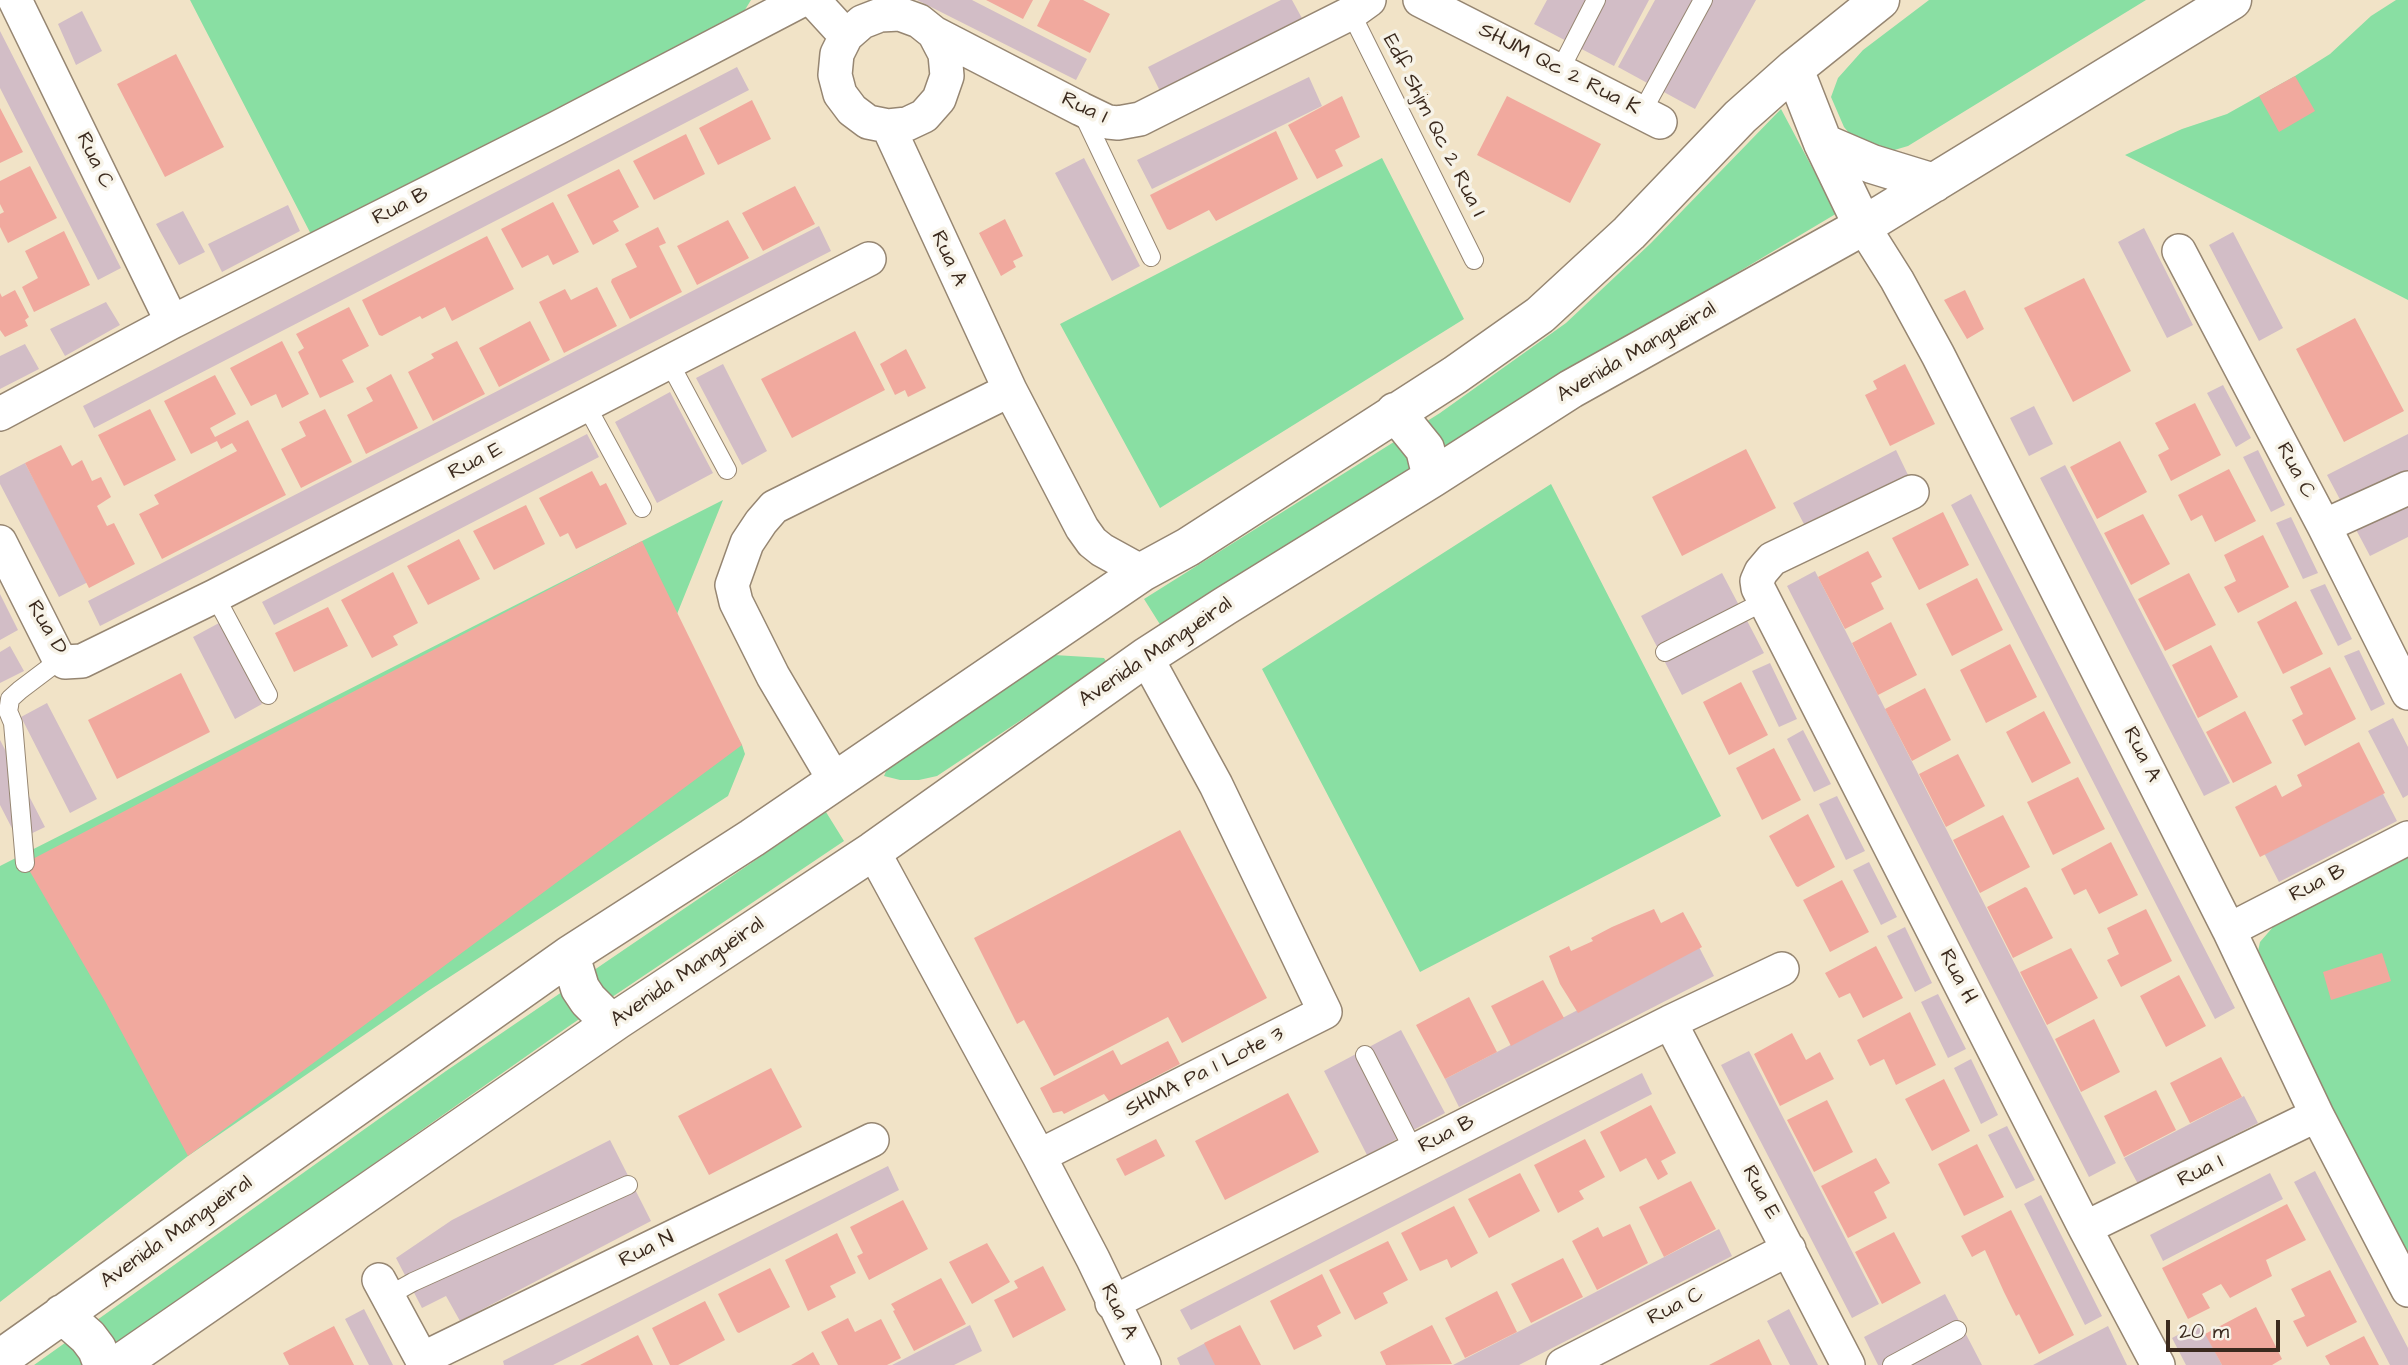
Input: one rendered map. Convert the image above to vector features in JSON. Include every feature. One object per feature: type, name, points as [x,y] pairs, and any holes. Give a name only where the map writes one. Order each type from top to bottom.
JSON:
[{"type":"street","name":"Rua C","points":[[15,0],[172,322]]},
{"type":"street","name":"Rua B","points":[[0,414],[172,322],[802,0]]},
{"type":"street","points":[[813,0],[846,36],[837,54],[835,75],[840,94],[852,110],[868,122],[888,127],[907,124],[923,116],[939,99],[947,76],[945,54],[934,33]]},
{"type":"street","name":"SHJM Qc 2 Rua K","points":[[1420,0],[1651,117]]},
{"type":"street","name":"Avenida Mangueiral","points":[[0,1359],[570,955],[752,838],[1142,572],[1188,547],[1455,375],[1539,315],[1629,233],[1740,117],[1794,69],[1880,0]]},
{"type":"street","name":"Avenida Mangueiral","points":[[118,1365],[617,1020],[873,851],[1146,657],[1236,598],[1571,389],[1863,226],[2232,0]]},
{"type":"street","name":"Rua I","points":[[846,36],[862,22],[880,15],[900,14],[919,21],[934,33],[1081,109],[1108,122],[1118,123],[1140,119],[1360,6]]},
{"type":"street","points":[[1794,69],[1823,143],[1863,226]]},
{"type":"street","name":"Rua A","points":[[888,127],[1010,390],[1082,528],[1092,542],[1108,554],[1142,572]]},
{"type":"street","points":[[1823,143],[1872,164],[1934,183]]},
{"type":"street","name":"Rua A","points":[[1863,226],[1897,280],[1938,355],[2229,930],[2317,1115],[2408,1290]]},
{"type":"street","name":"Rua C","points":[[2179,251],[2325,526],[2408,693]]},
{"type":"street","name":"Rua E","points":[[71,660],[215,596],[869,259]]},
{"type":"street","points":[[835,781],[773,676],[736,602],[732,585],[743,552],[761,522],[774,507],[1010,390]]},
{"type":"street","points":[[1395,412],[1425,449],[1432,478]]},
{"type":"street","points":[[2325,526],[2408,488]]},
{"type":"street","points":[[1762,594],[1757,581],[1760,572],[1772,559],[1912,492]]},
{"type":"street","name":"Rua D","points":[[0,542],[57,656],[71,660]]},
{"type":"street","name":"Rua H","points":[[1762,594],[2085,1228],[2150,1362]]},
{"type":"street","name":"SHMA Pa 1 Lote 3","points":[[1039,1156],[1325,1012],[1216,785],[1146,657]]},
{"type":"street","name":"Rua B","points":[[2229,930],[2408,838]]},
{"type":"street","points":[[873,851],[1039,1156]]},
{"type":"street","points":[[570,955],[580,988],[587,1000],[605,1017],[617,1020]]},
{"type":"street","name":"Rua B","points":[[1112,1303],[1782,968]]},
{"type":"street","name":"Rua E","points":[[1670,1022],[1848,1365]]},
{"type":"street","name":"Rua I","points":[[2085,1228],[2317,1115]]},
{"type":"street","name":"Rua N","points":[[423,1362],[872,1140]]},
{"type":"street","name":"Rua A","points":[[1039,1156],[1144,1365]]},
{"type":"street","name":"Rua C","points":[[1563,1365],[1789,1249]]},
{"type":"street","points":[[383,1288],[423,1362]]},
{"type":"street","points":[[62,1314],[88,1337],[97,1349],[103,1365]]},
{"type":"lane","points":[[1560,70],[1596,0]]},
{"type":"lane","points":[[1651,117],[1703,0]]},
{"type":"lane","name":"Edf Shjm Qc 2 Rua I","points":[[1360,6],[1475,260]]},
{"type":"lane","points":[[1081,109],[1151,257]]},
{"type":"lane","points":[[669,362],[727,470]]},
{"type":"lane","points":[[586,405],[642,508]]},
{"type":"lane","points":[[1665,652],[1762,594]]},
{"type":"lane","points":[[215,596],[268,695]]},
{"type":"lane","points":[[25,863],[13,723],[8,711],[10,699],[20,690],[71,660]]},
{"type":"lane","points":[[1365,1055],[1414,1151]]},
{"type":"lane","points":[[383,1288],[413,1282],[628,1185]]},
{"type":"lane","points":[[1892,1365],[1957,1330]]},
{"type":"shaded area","points":[[917,0],[972,0],[1087,59],[1076,80]]},
{"type":"shaded area","points":[[1281,0],[1292,0],[1303,20],[1161,93],[1148,67]]},
{"type":"shaded area","points":[[1547,0],[1649,0],[1614,66],[1534,24]]},
{"type":"shaded area","points":[[1655,0],[1756,0],[1695,109],[1618,67]]},
{"type":"shaded area","points":[[82,11],[102,51],[76,65],[58,24]]},
{"type":"shaded area","points":[[0,31],[121,268],[98,280],[0,88]]},
{"type":"shaded area","points":[[737,67],[749,90],[94,428],[83,406]]},
{"type":"shaded area","points":[[1309,77],[1322,106],[1152,189],[1137,160]]},
{"type":"shaded area","points":[[1084,158],[1140,266],[1112,281],[1055,173]]},
{"type":"shaded area","points":[[288,205],[300,231],[222,272],[208,244]]},
{"type":"shaded area","points":[[183,211],[205,252],[179,265],[156,224]]},
{"type":"shaded area","points":[[819,226],[831,251],[100,626],[88,601]]},
{"type":"shaded area","points":[[2144,228],[2193,325],[2167,338],[2118,242]]},
{"type":"shaded area","points":[[2233,232],[2283,328],[2259,341],[2209,245]]},
{"type":"shaded area","points":[[106,302],[120,325],[65,356],[50,329]]},
{"type":"shaded area","points":[[25,344],[39,369],[0,389],[0,356]]},
{"type":"shaded area","points":[[723,364],[767,451],[742,465],[696,378]]},
{"type":"shaded area","points":[[2223,385],[2251,438],[2236,447],[2207,393]]},
{"type":"shaded area","points":[[670,392],[713,473],[657,503],[615,422]]},
{"type":"shaded area","points":[[2034,406],[2053,444],[2029,456],[2010,418]]},
{"type":"shaded area","points":[[587,434],[599,457],[274,625],[262,602]]},
{"type":"shaded area","points":[[2408,434],[2408,537],[2370,556],[2327,475]]},
{"type":"shaded area","points":[[1896,450],[1909,477],[1807,530],[1793,503]]},
{"type":"shaded area","points":[[2258,450],[2285,505],[2271,512],[2243,457]]},
{"type":"shaded area","points":[[25,463],[88,582],[59,597],[0,484],[0,476]]},
{"type":"shaded area","points":[[2065,465],[2230,783],[2204,796],[2040,478]]},
{"type":"shaded area","points":[[1971,494],[2235,1008],[2215,1019],[1951,505]]},
{"type":"shaded area","points":[[2291,517],[2318,573],[2303,579],[2276,523]]},
{"type":"shaded area","points":[[1815,571],[2116,1163],[2089,1177],[1787,586]]},
{"type":"shaded area","points":[[1722,573],[1764,653],[1682,695],[1641,616]]},
{"type":"shaded area","points":[[2325,584],[2352,639],[2338,646],[2310,590]]},
{"type":"shaded area","points":[[0,594],[18,630],[0,640]]},
{"type":"shaded area","points":[[219,623],[262,704],[235,719],[193,637]]},
{"type":"shaded area","points":[[10,646],[24,671],[0,683],[0,652]]},
{"type":"shaded area","points":[[2359,650],[2385,704],[2371,711],[2344,656]]},
{"type":"shaded area","points":[[1770,663],[1797,719],[1779,727],[1752,671]]},
{"type":"shaded area","points":[[47,703],[97,799],[70,813],[21,717]]},
{"type":"shaded area","points":[[2393,718],[2408,747],[2408,795],[2403,798],[2368,731]]},
{"type":"shaded area","points":[[1803,730],[1831,784],[1814,792],[1787,739]]},
{"type":"shaded area","points":[[0,740],[45,827],[18,840],[0,805]]},
{"type":"shaded area","points":[[2381,790],[2397,821],[2279,882],[2263,851]]},
{"type":"shaded area","points":[[1837,796],[1865,851],[1846,860],[1819,804]]},
{"type":"shaded area","points":[[1869,862],[1897,917],[1881,925],[1853,870]]},
{"type":"shaded area","points":[[1905,927],[1932,983],[1915,992],[1887,936]]},
{"type":"shaded area","points":[[1699,947],[1714,976],[1459,1107],[1445,1079]]},
{"type":"shaded area","points":[[1938,994],[1966,1049],[1948,1058],[1921,1002]]},
{"type":"shaded area","points":[[1401,1030],[1445,1113],[1367,1155],[1324,1071]]},
{"type":"shaded area","points":[[1749,1051],[1879,1304],[1852,1318],[1721,1065]]},
{"type":"shaded area","points":[[1971,1059],[1998,1115],[1981,1124],[1954,1068]]},
{"type":"shaded area","points":[[1642,1073],[1652,1094],[1191,1330],[1180,1310]]},
{"type":"shaded area","points":[[2244,1096],[2258,1123],[2138,1184],[2124,1158]]},
{"type":"shaded area","points":[[2007,1126],[2035,1180],[2016,1189],[1988,1135]]},
{"type":"shaded area","points":[[610,1140],[651,1221],[460,1321],[446,1296],[422,1308],[396,1258],[452,1220]]},
{"type":"shaded area","points":[[888,1166],[899,1190],[553,1365],[504,1365],[503,1361]]},
{"type":"shaded area","points":[[2315,1171],[2408,1348],[2408,1365],[2390,1365],[2294,1182]]},
{"type":"shaded area","points":[[2270,1173],[2283,1199],[2163,1261],[2150,1235]]},
{"type":"shaded area","points":[[2041,1195],[2102,1316],[2085,1325],[2024,1204]]},
{"type":"shaded area","points":[[1719,1229],[1732,1256],[1519,1365],[1453,1365]]},
{"type":"shaded area","points":[[1945,1294],[1982,1365],[1878,1365],[1864,1337]]},
{"type":"shaded area","points":[[364,1309],[393,1365],[369,1365],[345,1319]]},
{"type":"shaded area","points":[[1789,1309],[1818,1365],[1790,1365],[1767,1321]]},
{"type":"shaded area","points":[[2200,1323],[2222,1365],[2186,1365],[2172,1338]]},
{"type":"shaded area","points":[[970,1325],[982,1351],[954,1365],[892,1365]]},
{"type":"shaded area","points":[[2108,1326],[2127,1365],[2033,1365]]},
{"type":"shaded area","points":[[1207,1342],[1219,1365],[1180,1365],[1177,1358]]},
{"type":"green space","points":[[190,0],[751,0],[737,23],[315,242]]},
{"type":"green space","points":[[1929,0],[2146,0],[1908,146],[1891,151],[1855,140],[1844,127],[1831,97],[1838,78],[1863,50]]},
{"type":"green space","points":[[2396,0],[2408,0],[2408,300],[2125,155],[2182,129],[2227,114],[2295,76],[2330,54],[2371,16]]},
{"type":"green space","points":[[1781,109],[1830,201],[1839,212],[1490,420],[1161,626],[1144,599],[1440,413],[1566,323],[1651,243]]},
{"type":"green space","points":[[1382,158],[1464,319],[1160,508],[1060,324]]},
{"type":"green space","points":[[1551,484],[1721,816],[1420,972],[1262,669]]},
{"type":"green space","points":[[723,500],[673,624],[745,754],[728,796],[428,991],[188,1156],[0,1302],[0,866]]},
{"type":"green space","points":[[1054,655],[1104,658],[1107,663],[937,776],[900,780],[884,776],[887,769]]},
{"type":"green space","points":[[826,812],[844,841],[572,1024],[88,1365],[34,1365],[446,1071]]},
{"type":"green space","points":[[2408,857],[2408,1260],[2256,961],[2260,942],[2273,927]]},
{"type":"building","points":[[986,0],[1033,0],[1023,19]]},
{"type":"building","points":[[1050,0],[1083,0],[1110,14],[1090,53],[1037,26]]},
{"type":"building","points":[[176,54],[224,147],[165,177],[117,84]]},
{"type":"building","points":[[2295,76],[2315,111],[2279,132],[2259,96]]},
{"type":"building","points":[[1342,96],[1360,137],[1335,150],[1343,166],[1317,179],[1288,125]]},
{"type":"building","points":[[1507,96],[1601,144],[1570,203],[1477,155]]},
{"type":"building","points":[[752,100],[771,139],[718,165],[699,128]]},
{"type":"building","points":[[0,108],[23,152],[0,163]]},
{"type":"building","points":[[1276,131],[1298,179],[1216,221],[1209,210],[1170,230],[1167,229],[1150,195]]},
{"type":"building","points":[[686,134],[705,174],[654,200],[633,161]]},
{"type":"building","points":[[30,166],[57,218],[8,243],[0,227],[0,214],[4,212],[0,204],[0,181]]},
{"type":"building","points":[[619,169],[639,207],[613,221],[619,231],[593,245],[567,195]]},
{"type":"building","points":[[795,186],[815,224],[763,251],[742,213]]},
{"type":"building","points":[[553,202],[579,252],[553,265],[548,255],[522,268],[501,229]]},
{"type":"building","points":[[1005,219],[1023,256],[1013,261],[1016,267],[1001,276],[979,233]]},
{"type":"building","points":[[728,220],[749,258],[697,285],[677,246]]},
{"type":"building","points":[[658,227],[666,243],[659,246],[682,292],[630,319],[611,282],[637,267],[625,244]]},
{"type":"building","points":[[64,231],[90,285],[34,312],[22,287],[38,278],[25,251]]},
{"type":"building","points":[[487,236],[514,289],[452,321],[445,307],[379,335],[362,300]]},
{"type":"building","points":[[2084,278],[2131,371],[2073,402],[2024,308]]},
{"type":"building","points":[[597,287],[617,326],[564,353],[539,302],[565,289],[571,300]]},
{"type":"building","points":[[15,290],[29,317],[25,320],[28,326],[5,337],[0,330],[0,293],[2,297]]},
{"type":"building","points":[[1965,290],[1984,329],[1967,339],[1944,300]]},
{"type":"building","points":[[349,307],[369,346],[342,360],[354,382],[320,398],[298,352],[304,348],[296,334]]},
{"type":"building","points":[[2355,318],[2404,411],[2344,442],[2296,349]]},
{"type":"building","points":[[530,321],[550,360],[499,387],[479,348]]},
{"type":"building","points":[[855,331],[885,390],[792,438],[761,379]]},
{"type":"building","points":[[282,341],[309,394],[282,408],[276,394],[251,406],[230,368]]},
{"type":"building","points":[[457,341],[485,394],[433,421],[408,372],[434,358],[431,354]]},
{"type":"building","points":[[906,349],[926,388],[908,397],[905,390],[895,395],[880,364]]},
{"type":"building","points":[[1905,364],[1935,424],[1890,446],[1865,395],[1877,389],[1873,381]]},
{"type":"building","points":[[391,374],[418,428],[366,454],[347,415],[373,401],[366,388]]},
{"type":"building","points":[[215,375],[236,414],[210,428],[215,437],[248,420],[286,495],[162,559],[139,514],[159,504],[154,495],[237,451],[232,443],[221,449],[217,441],[191,454],[164,401]]},
{"type":"building","points":[[2195,403],[2221,455],[2171,481],[2158,455],[2169,449],[2155,423]]},
{"type":"building","points":[[150,409],[176,460],[124,486],[98,435]]},
{"type":"building","points":[[325,409],[352,462],[301,488],[281,449],[306,436],[299,422]]},
{"type":"building","points":[[2120,441],[2147,492],[2097,519],[2070,467]]},
{"type":"building","points":[[61,445],[72,466],[82,460],[92,481],[101,477],[111,497],[97,506],[107,526],[114,523],[135,564],[89,588],[25,463]]},
{"type":"building","points":[[1746,449],[1776,508],[1682,556],[1652,497]]},
{"type":"building","points":[[2229,469],[2256,521],[2215,542],[2202,515],[2191,521],[2178,495]]},
{"type":"building","points":[[592,471],[600,486],[606,483],[627,524],[576,549],[568,533],[560,537],[539,498]]},
{"type":"building","points":[[526,505],[545,544],[494,570],[473,531]]},
{"type":"building","points":[[1943,512],[1969,565],[1919,590],[1892,538]]},
{"type":"building","points":[[2143,514],[2170,564],[2131,585],[2104,533]]},
{"type":"building","points":[[2263,535],[2289,587],[2238,613],[2224,587],[2236,581],[2224,555]]},
{"type":"building","points":[[459,539],[480,579],[428,605],[407,566]]},
{"type":"building","points":[[642,541],[742,745],[188,1156],[105,1001],[25,863]]},
{"type":"building","points":[[1868,551],[1882,577],[1871,583],[1884,609],[1845,629],[1818,577]]},
{"type":"building","points":[[393,572],[418,623],[393,636],[398,645],[372,658],[341,600]]},
{"type":"building","points":[[2189,573],[2216,625],[2165,651],[2138,599]]},
{"type":"building","points":[[1977,578],[2003,630],[1952,656],[1926,604]]},
{"type":"building","points":[[2296,601],[2323,654],[2283,674],[2257,622]]},
{"type":"building","points":[[328,607],[348,646],[294,672],[275,633]]},
{"type":"building","points":[[1891,622],[1917,675],[1878,695],[1852,643]]},
{"type":"building","points":[[2010,644],[2037,697],[1986,723],[1960,670]]},
{"type":"building","points":[[2211,645],[2238,697],[2198,718],[2172,665]]},
{"type":"building","points":[[2330,667],[2356,719],[2305,746],[2292,720],[2303,714],[2290,687]]},
{"type":"building","points":[[181,673],[210,732],[117,779],[88,720]]},
{"type":"building","points":[[1741,682],[1768,735],[1729,755],[1703,702]]},
{"type":"building","points":[[1925,688],[1951,740],[1912,761],[1885,709]]},
{"type":"building","points":[[2044,711],[2071,763],[2032,783],[2006,732]]},
{"type":"building","points":[[2245,711],[2272,763],[2233,783],[2206,732]]},
{"type":"building","points":[[2359,742],[2385,793],[2260,857],[2235,807],[2276,785],[2282,797],[2302,786],[2297,775]]},
{"type":"building","points":[[1774,748],[1801,800],[1762,820],[1736,768]]},
{"type":"building","points":[[1958,754],[1985,806],[1946,827],[1919,774]]},
{"type":"building","points":[[2078,777],[2105,829],[2053,855],[2027,802]]},
{"type":"building","points":[[1808,814],[1835,867],[1798,887],[1769,836]]},
{"type":"building","points":[[2003,815],[2030,867],[1980,893],[1953,840]]},
{"type":"building","points":[[1180,830],[1267,998],[1182,1043],[1168,1017],[1054,1076],[1024,1020],[1017,1024],[974,938]]},
{"type":"building","points":[[2111,842],[2138,895],[2099,914],[2086,889],[2074,895],[2061,869]]},
{"type":"building","points":[[1842,880],[1869,932],[1830,952],[1803,900]]},
{"type":"building","points":[[2025,887],[2053,938],[2013,958],[1987,907]]},
{"type":"building","points":[[1654,909],[1661,923],[1683,912],[1702,947],[1578,1013],[1560,984],[1549,956],[1569,946],[1571,951],[1593,941],[1591,938],[1612,927]]},
{"type":"building","points":[[2146,909],[2172,961],[2121,987],[2107,960],[2119,954],[2107,928]]},
{"type":"building","points":[[1876,946],[1903,998],[1863,1018],[1850,993],[1839,998],[1825,973]]},
{"type":"building","points":[[2071,948],[2098,998],[2047,1025],[2020,972]]},
{"type":"building","points":[[2382,953],[2391,981],[2331,1000],[2323,972]]},
{"type":"building","points":[[2179,975],[2206,1026],[2166,1047],[2140,996]]},
{"type":"building","points":[[1543,980],[1564,1018],[1511,1046],[1491,1006]]},
{"type":"building","points":[[1469,997],[1497,1052],[1445,1079],[1416,1025]]},
{"type":"building","points":[[1910,1012],[1936,1065],[1896,1085],[1884,1059],[1870,1066],[1857,1040]]},
{"type":"building","points":[[2094,1019],[2120,1072],[2081,1092],[2055,1039]]},
{"type":"building","points":[[1792,1033],[1806,1060],[1820,1052],[1834,1079],[1780,1106],[1754,1054]]},
{"type":"building","points":[[1168,1041],[1180,1064],[1109,1101],[1104,1094],[1064,1114],[1062,1111],[1053,1113],[1040,1088],[1113,1050],[1121,1065]]},
{"type":"building","points":[[2221,1057],[2242,1097],[2190,1123],[2170,1083]]},
{"type":"building","points":[[771,1068],[802,1127],[709,1175],[678,1116]]},
{"type":"building","points":[[1944,1079],[1970,1131],[1932,1151],[1905,1099]]},
{"type":"building","points":[[2156,1090],[2176,1130],[2124,1157],[2104,1116]]},
{"type":"building","points":[[1288,1093],[1319,1152],[1225,1200],[1195,1141]]},
{"type":"building","points":[[1827,1100],[1853,1152],[1814,1172],[1787,1120]]},
{"type":"building","points":[[1651,1105],[1676,1153],[1661,1161],[1668,1174],[1658,1180],[1646,1158],[1620,1172],[1600,1132]]},
{"type":"building","points":[[1156,1139],[1165,1156],[1125,1176],[1116,1159]]},
{"type":"building","points":[[1585,1139],[1605,1177],[1579,1191],[1584,1199],[1558,1213],[1534,1165]]},
{"type":"building","points":[[1977,1144],[2004,1197],[1964,1216],[1938,1164]]},
{"type":"building","points":[[1876,1158],[1890,1183],[1874,1192],[1887,1218],[1848,1238],[1821,1186]]},
{"type":"building","points":[[1520,1173],[1540,1211],[1489,1238],[1468,1199]]},
{"type":"building","points":[[1691,1181],[1716,1229],[1664,1257],[1639,1207]]},
{"type":"building","points":[[903,1200],[928,1249],[869,1280],[857,1256],[863,1253],[850,1227]]},
{"type":"building","points":[[2287,1204],[2306,1240],[2266,1260],[2272,1276],[2230,1298],[2221,1284],[2202,1294],[2210,1308],[2188,1319],[2162,1268]]},
{"type":"building","points":[[1454,1206],[1478,1253],[1451,1268],[1447,1259],[1420,1271],[1401,1233]]},
{"type":"building","points":[[2011,1210],[2074,1335],[2039,1354],[2019,1314],[2016,1316],[1985,1250],[1972,1257],[1961,1236]]},
{"type":"building","points":[[1630,1224],[1648,1263],[1597,1290],[1572,1241],[1598,1227],[1603,1237]]},
{"type":"building","points":[[1894,1232],[1921,1283],[1882,1304],[1855,1252]]},
{"type":"building","points":[[837,1233],[856,1273],[830,1286],[836,1297],[808,1311],[785,1260]]},
{"type":"building","points":[[1388,1241],[1408,1280],[1383,1293],[1388,1303],[1355,1320],[1329,1270]]},
{"type":"building","points":[[987,1243],[1010,1282],[972,1304],[949,1262]]},
{"type":"building","points":[[1563,1258],[1583,1297],[1531,1323],[1511,1284]]},
{"type":"building","points":[[1043,1266],[1066,1310],[1013,1338],[994,1300],[1018,1288],[1014,1281]]},
{"type":"building","points":[[770,1268],[790,1307],[739,1333],[718,1294]]},
{"type":"building","points":[[2330,1270],[2357,1322],[2307,1347],[2293,1321],[2305,1316],[2291,1289]]},
{"type":"building","points":[[1322,1274],[1341,1313],[1317,1326],[1322,1336],[1294,1350],[1270,1301]]},
{"type":"building","points":[[941,1278],[966,1324],[914,1351],[891,1304]]},
{"type":"building","points":[[1497,1291],[1517,1332],[1465,1358],[1445,1318]]},
{"type":"building","points":[[705,1301],[725,1340],[678,1365],[670,1365],[652,1328]]},
{"type":"building","points":[[2256,1307],[2282,1359],[2272,1365],[2222,1365],[2205,1334]]},
{"type":"building","points":[[848,1318],[855,1332],[881,1319],[901,1358],[887,1365],[838,1365],[821,1332]]},
{"type":"building","points":[[1240,1325],[1261,1365],[1215,1365],[1204,1343]]},
{"type":"building","points":[[1432,1325],[1452,1364],[1386,1365],[1380,1352]]},
{"type":"building","points":[[334,1326],[354,1365],[289,1365],[283,1353]]},
{"type":"building","points":[[638,1335],[653,1365],[580,1365]]},
{"type":"building","points":[[2364,1336],[2379,1365],[2330,1365],[2325,1356]]},
{"type":"building","points":[[1759,1339],[1772,1365],[1709,1365]]},
{"type":"building","points":[[813,1352],[820,1365],[791,1365],[800,1360]]}]
